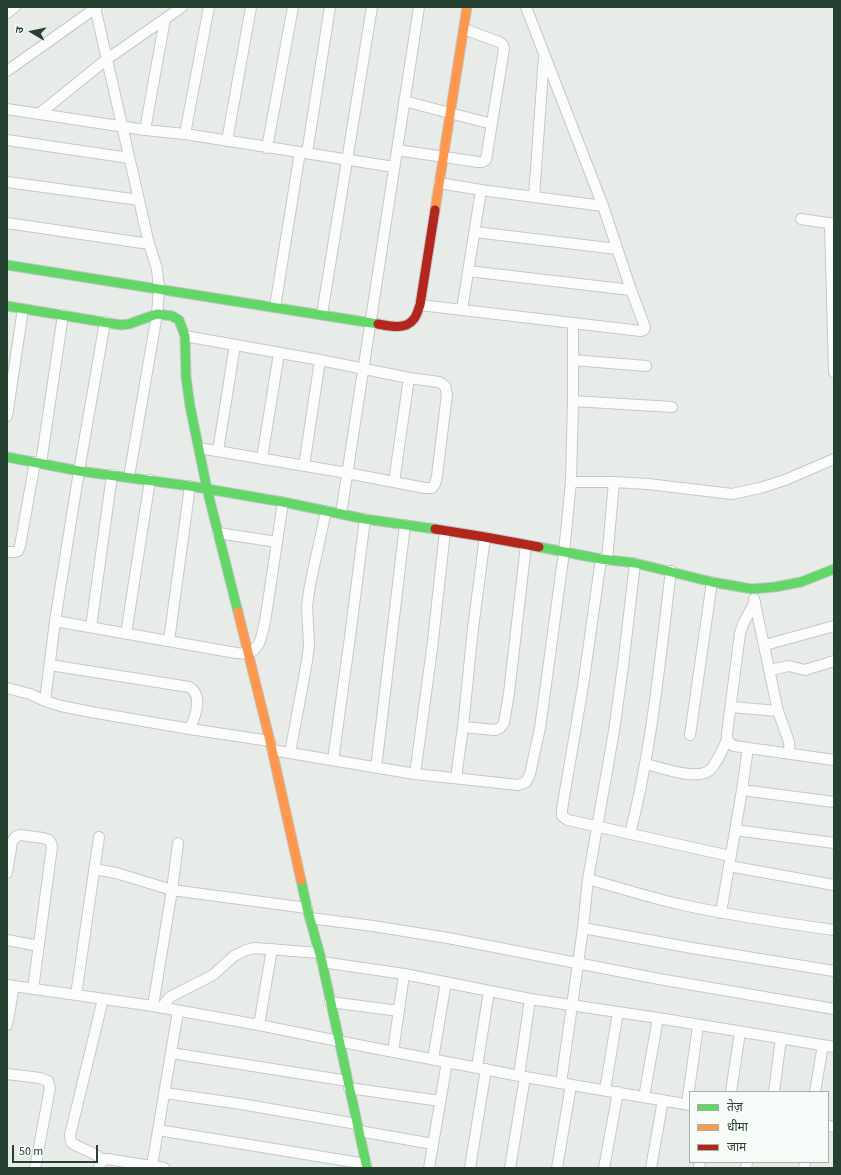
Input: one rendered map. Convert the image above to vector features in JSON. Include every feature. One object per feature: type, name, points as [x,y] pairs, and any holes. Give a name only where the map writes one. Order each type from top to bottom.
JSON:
[{"type":"street","points":[[7,13],[15,7]]},
{"type":"street","points":[[39,114],[107,59],[182,7]]},
{"type":"street","points":[[185,134],[209,7]]},
{"type":"street","points":[[227,142],[251,7]]},
{"type":"street","points":[[267,148],[293,7]]},
{"type":"street","points":[[274,307],[304,153],[330,7]]},
{"type":"street","points":[[322,314],[372,7]]},
{"type":"street","points":[[341,514],[364,369],[369,322],[419,7]]},
{"type":"street","points":[[7,265],[369,322],[397,326],[408,325],[415,320],[420,305],[467,7]]},
{"type":"street","points":[[420,305],[641,332],[644,330],[645,327],[630,290],[603,206],[526,7]]},
{"type":"street","points":[[7,69],[96,8],[149,244],[157,269],[159,290],[157,314],[129,477]]},
{"type":"street","points":[[145,130],[165,19]]},
{"type":"street","points":[[397,150],[478,162],[486,160],[504,49],[503,45],[499,42],[464,29]]},
{"type":"street","points":[[534,197],[544,55]]},
{"type":"street","points":[[404,101],[492,124]]},
{"type":"street","points":[[7,109],[145,130],[185,134],[227,142],[394,167]]},
{"type":"street","points":[[7,140],[129,158]]},
{"type":"street","points":[[7,182],[139,200]]},
{"type":"street","points":[[439,183],[603,206]]},
{"type":"street","points":[[462,310],[481,190]]},
{"type":"street","points":[[801,219],[832,224],[834,372]]},
{"type":"street","points":[[7,223],[149,244]]},
{"type":"street","points":[[475,232],[617,249]]},
{"type":"street","points":[[468,271],[630,290]]},
{"type":"street","points":[[7,306],[121,325],[129,324],[157,314],[172,316],[179,320],[182,327],[185,336],[186,377],[190,406],[207,489],[271,746],[339,1041],[366,1166],[158,1130]]},
{"type":"street","points":[[7,416],[23,309]]},
{"type":"street","points":[[7,552],[18,551],[20,546],[38,463],[63,315]]},
{"type":"street","points":[[45,701],[55,621],[105,322]]},
{"type":"street","points":[[7,688],[30,694],[61,706],[190,729],[271,746],[290,753],[416,774],[518,785],[526,782],[530,774],[540,728],[564,552],[571,482],[573,323]]},
{"type":"street","points":[[185,336],[320,360],[409,378],[439,382],[445,386],[447,394],[437,476],[435,484],[432,488],[199,448]]},
{"type":"street","points":[[218,451],[235,345]]},
{"type":"street","points":[[262,458],[279,353]]},
{"type":"street","points":[[304,466],[320,360]]},
{"type":"street","points":[[573,360],[646,366]]},
{"type":"street","points":[[394,482],[409,378]]},
{"type":"street","points":[[573,401],[672,407]]},
{"type":"street","points":[[7,457],[79,471],[190,486],[283,502],[365,519],[485,537],[604,559],[635,563],[712,582],[752,589],[775,587],[801,582],[834,569]]},
{"type":"street","points":[[571,482],[648,484],[732,494],[760,488],[785,480],[834,459]]},
{"type":"street","points":[[91,627],[112,475]]},
{"type":"street","points":[[126,634],[150,480]]},
{"type":"street","points":[[614,482],[604,559],[562,816],[568,820],[630,834],[729,861],[834,885]]},
{"type":"street","points":[[169,641],[190,486]]},
{"type":"street","points":[[55,621],[248,654],[254,650],[260,641],[265,622],[283,502]]},
{"type":"street","points":[[290,753],[309,645],[307,606],[310,585],[326,511]]},
{"type":"street","points":[[333,760],[365,519]]},
{"type":"street","points":[[376,768],[406,525]]},
{"type":"street","points":[[416,774],[445,531]]},
{"type":"street","points":[[218,533],[277,542]]},
{"type":"street","points":[[456,778],[485,537]]},
{"type":"street","points":[[463,727],[495,730],[500,728],[504,723],[509,693],[526,545]]},
{"type":"street","points":[[557,1168],[573,1006],[584,928],[588,879],[618,702],[635,563]]},
{"type":"street","points":[[630,834],[639,801],[646,764],[671,571]]},
{"type":"street","points":[[690,734],[712,582]]},
{"type":"street","points":[[752,589],[778,712],[789,742],[790,754]]},
{"type":"street","points":[[646,764],[690,775],[701,774],[709,771],[714,764],[727,740],[740,634],[744,622],[755,602]]},
{"type":"street","points":[[765,645],[834,626]]},
{"type":"street","points":[[770,670],[789,666],[805,670],[834,661]]},
{"type":"street","points":[[50,665],[189,687],[194,690],[197,702],[196,714],[190,729]]},
{"type":"street","points":[[731,707],[778,712]]},
{"type":"street","points":[[727,740],[734,746],[834,760]]},
{"type":"street","points":[[721,913],[748,748]]},
{"type":"street","points":[[742,790],[834,802]]},
{"type":"street","points":[[735,830],[834,843]]},
{"type":"street","points":[[7,873],[12,842],[15,837],[20,835],[43,838],[51,842],[52,846],[33,989]]},
{"type":"street","points":[[76,995],[99,837]]},
{"type":"street","points":[[157,1007],[178,843]]},
{"type":"street","points":[[94,869],[116,873],[172,890],[309,913],[659,979],[834,1009]]},
{"type":"street","points":[[588,879],[656,898],[721,913],[759,920],[834,930]]},
{"type":"street","points":[[584,928],[692,948],[834,971]]},
{"type":"street","points":[[7,940],[39,946]]},
{"type":"street","points":[[157,1007],[170,996],[213,975],[234,956],[246,950],[255,948],[272,949],[530,999],[834,1047]]},
{"type":"street","points":[[259,1025],[272,949]]},
{"type":"street","points":[[394,1052],[404,974]]},
{"type":"street","points":[[433,1059],[446,982]]},
{"type":"street","points":[[7,1025],[10,986],[157,1007],[259,1025],[522,1076],[689,1104]]},
{"type":"street","points":[[470,1168],[489,991]]},
{"type":"street","points":[[103,999],[70,1135],[71,1142],[94,1153],[100,1164],[107,1159],[164,1168]]},
{"type":"street","points":[[510,1168],[530,999]]},
{"type":"street","points":[[330,1002],[399,1011]]},
{"type":"street","points":[[152,1166],[178,1011]]},
{"type":"street","points":[[605,1090],[618,1012]]},
{"type":"street","points":[[644,1097],[658,1018]]},
{"type":"street","points":[[690,1091],[698,1026]]},
{"type":"street","points":[[731,1091],[740,1032]]},
{"type":"street","points":[[774,1091],[781,1038]]},
{"type":"street","points":[[815,1091],[823,1045]]},
{"type":"street","points":[[171,1052],[440,1101]]},
{"type":"street","points":[[430,1168],[447,1062]]},
{"type":"street","points":[[7,1074],[40,1078],[48,1081],[50,1088],[35,1168]]},
{"type":"street","points":[[604,1168],[618,1092]]},
{"type":"street","points":[[165,1093],[241,1104],[358,1127],[433,1144]]},
{"type":"street","points":[[651,1168],[663,1100]]},
{"type":"traffic: fast","points":[[7,265],[378,324]]},
{"type":"traffic: fast","points":[[7,306],[121,325],[129,324],[157,314],[172,316],[179,320],[185,336],[186,377],[190,406],[207,489],[238,612]]},
{"type":"traffic: fast","points":[[7,457],[79,471],[190,486],[283,502],[365,519],[435,529]]},
{"type":"traffic: fast","points":[[539,547],[601,559],[635,563],[712,582],[752,589],[775,587],[801,582],[834,569]]},
{"type":"traffic: fast","points":[[301,880],[322,962],[367,1168]]},
{"type":"traffic: slow","points":[[435,210],[467,7]]},
{"type":"traffic: slow","points":[[238,612],[270,741],[301,880]]},
{"type":"traffic: jam","points":[[378,324],[392,326],[406,325],[410,323],[416,315],[420,305],[435,210]]},
{"type":"traffic: jam","points":[[435,529],[539,547]]}]
